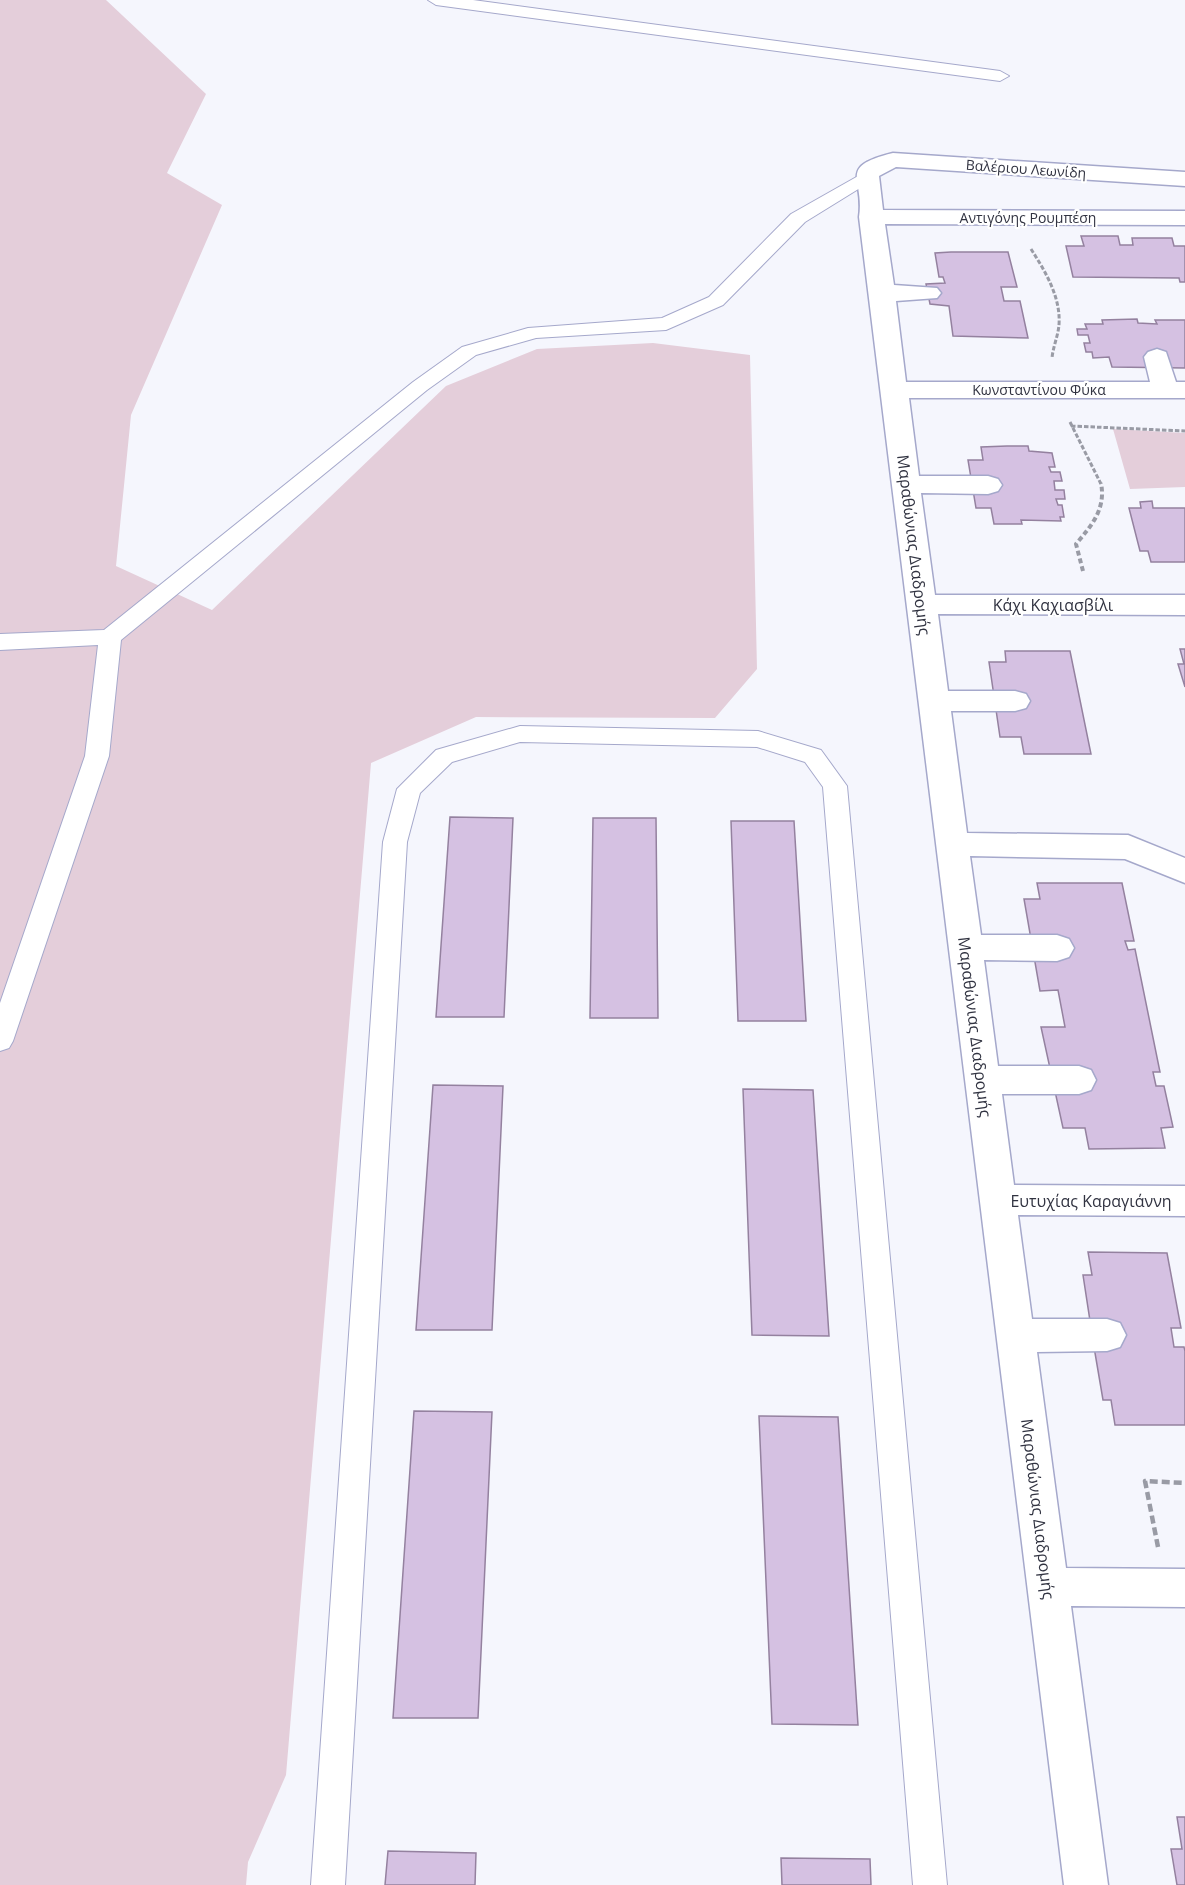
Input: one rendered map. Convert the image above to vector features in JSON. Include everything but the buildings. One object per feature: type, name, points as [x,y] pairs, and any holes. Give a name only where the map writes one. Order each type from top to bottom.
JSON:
[{"type":"street","name":"Βαλέριου Λεωνίδη","points":[[868,173],[893,160],[1185,179]]},
{"type":"street","name":"Μαραθώνιας Διαδρομής","points":[[868,173],[881,293],[1086,1885]]},
{"type":"street","name":"Αντιγόνης Ρουμπέση","points":[[872,218],[1185,218]]},
{"type":"street","points":[[1120,218],[1128,245]]},
{"type":"street","points":[[881,293],[928,293]]},
{"type":"street","points":[[1157,357],[1175,390]]},
{"type":"street","name":"Κωνσταντίνου Φύκα","points":[[894,390],[1175,390]]},
{"type":"street","points":[[906,484],[988,485]]},
{"type":"street","name":"Κάχι Καχιασβίλι","points":[[921,604],[1185,605]]},
{"type":"street","points":[[933,701],[1015,701]]},
{"type":"street","points":[[952,844],[1128,847],[1185,871]]},
{"type":"street","points":[[965,948],[1057,948]]},
{"type":"street","points":[[982,1080],[1079,1080]]},
{"type":"street","name":"Ευτυχίας Καραγιάννη","points":[[998,1200],[1185,1201]]},
{"type":"street","points":[[1015,1336],[1107,1335]]},
{"type":"street","points":[[1048,1587],[1175,1588]]},
{"type":"lane","points":[[436,0],[1000,76]]},
{"type":"lane","points":[[0,642],[110,637],[420,386],[470,351],[535,332],[666,324],[716,301],[798,218],[868,173]]},
{"type":"lane","points":[[0,1041],[98,756],[110,637]]},
{"type":"lane","points":[[328,1885],[395,842],[409,789],[444,756],[520,734],[758,739],[813,756],[835,786],[930,1885]]},
{"type":"path","points":[[1071,426],[1185,431]]},
{"type":"path","points":[[1175,1588],[1145,1481],[1185,1483]]},
{"type":"shaded area","points":[[0,0],[106,0],[206,94],[167,173],[222,205],[131,415],[116,566],[212,610],[446,386],[537,349],[653,343],[750,355],[757,669],[715,718],[476,717],[371,763],[286,1775],[248,1862],[246,1885],[0,1885]]},
{"type":"shaded area","points":[[1113,429],[1185,433],[1185,487],[1130,489]]}]
